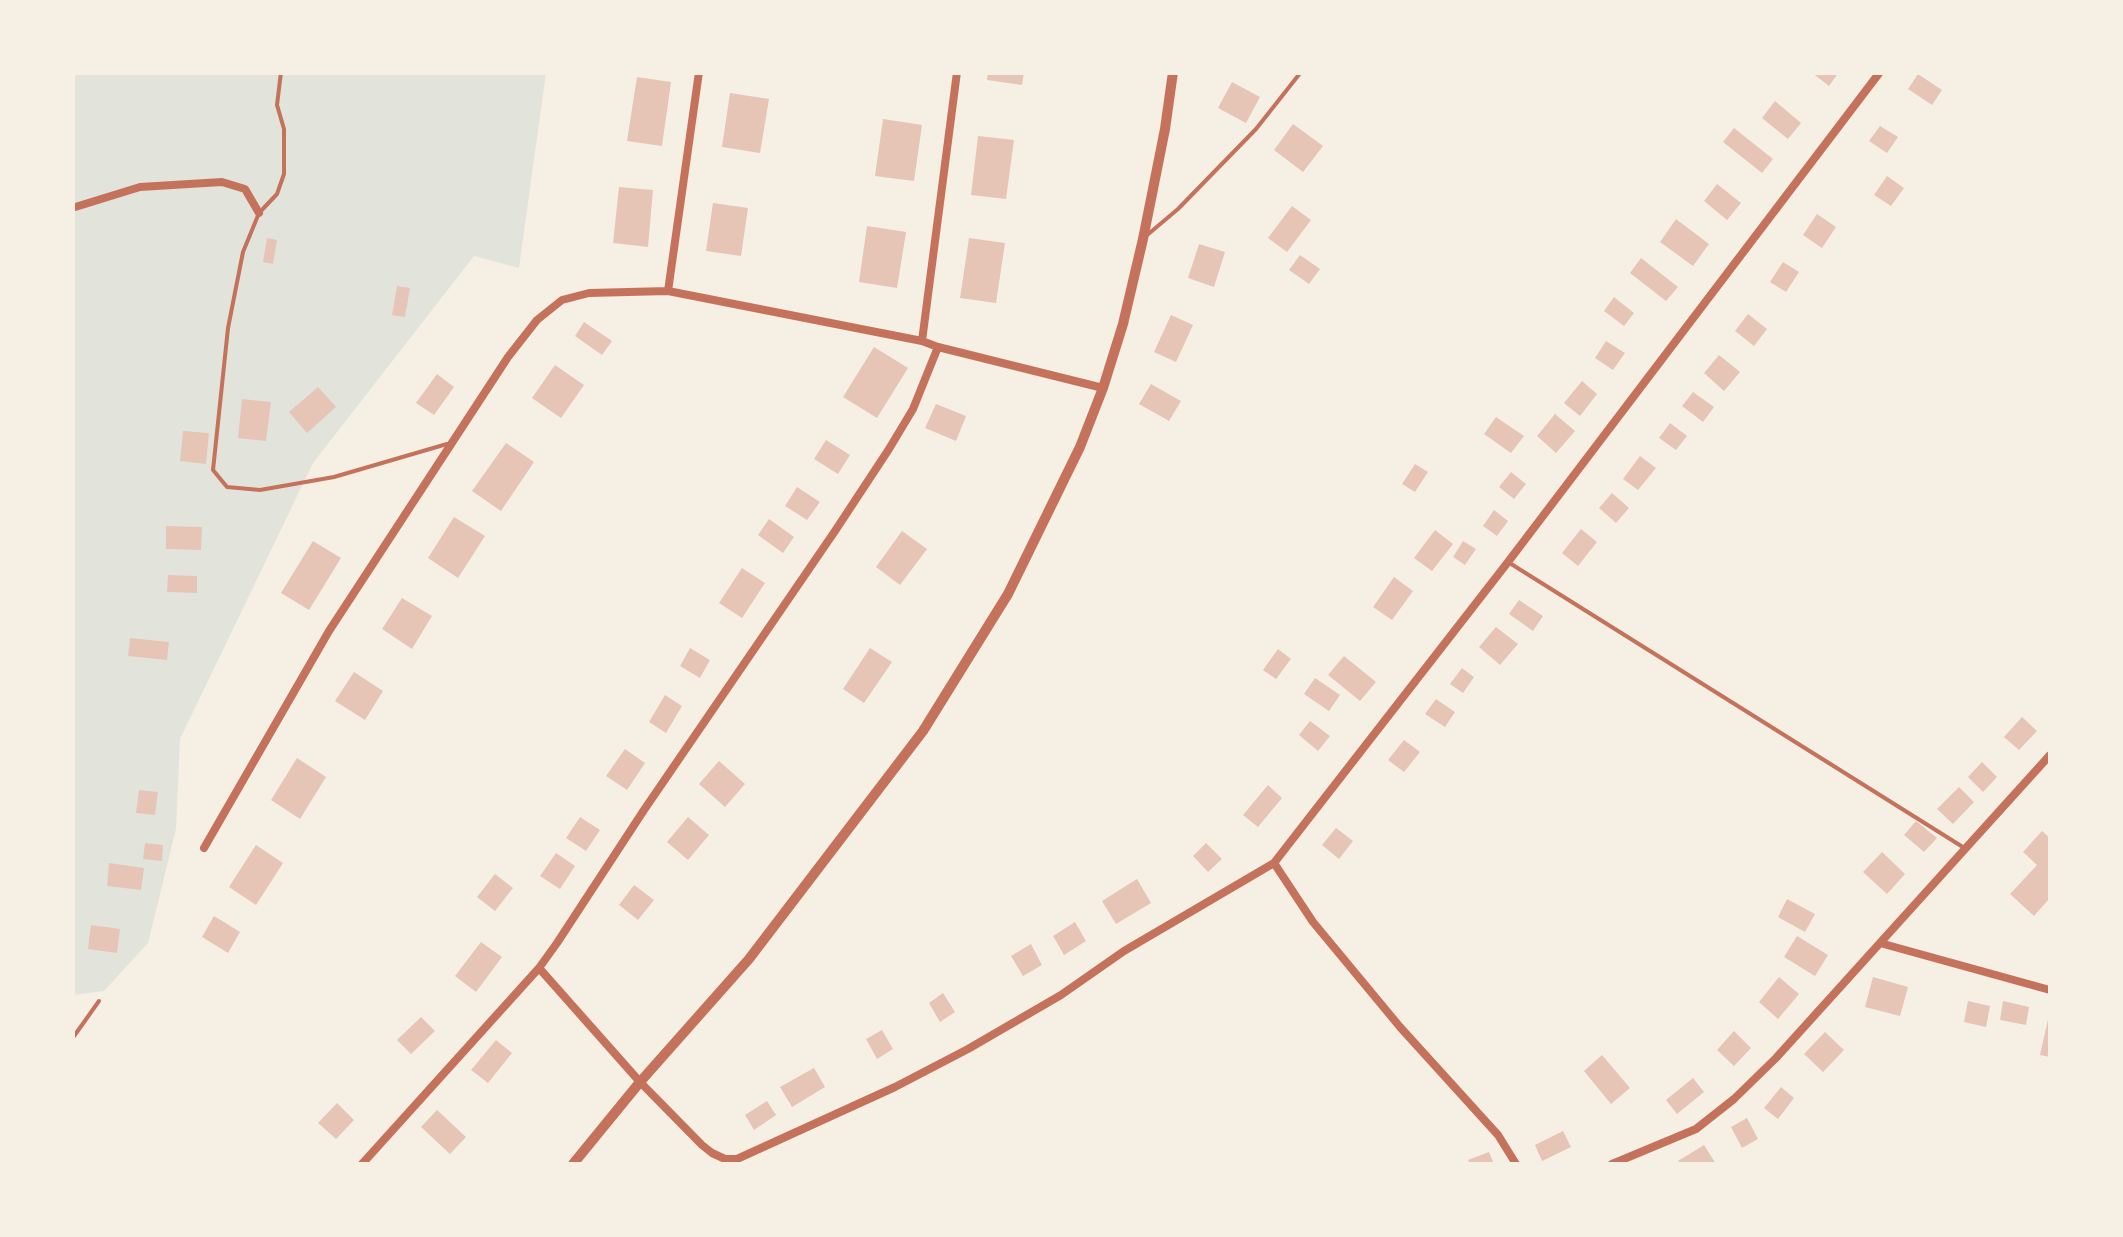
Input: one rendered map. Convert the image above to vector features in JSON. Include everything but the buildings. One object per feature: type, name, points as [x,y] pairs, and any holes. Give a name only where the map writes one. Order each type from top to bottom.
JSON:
[{"type":"street","points":[[668,291],[699,72]]},
{"type":"street","points":[[922,341],[957,72]]},
{"type":"street","points":[[573,1164],[748,959],[923,731],[1008,594],[1080,447],[1103,388],[1143,239],[1173,72]]},
{"type":"street","points":[[539,968],[640,1082],[712,1154],[737,1159],[968,1050],[1062,995],[1124,951],[1274,864],[1880,72]]},
{"type":"street","points":[[72,208],[140,187],[222,182],[246,189],[259,213]]},
{"type":"street","points":[[204,848],[329,631],[508,357],[537,320],[562,300],[590,293],[668,291],[922,341],[1103,388]]},
{"type":"street","points":[[362,1164],[539,968],[868,482],[913,409],[938,347]]},
{"type":"street","points":[[1612,1164],[1677,1139],[1712,1118],[1776,1058],[2050,755]]},
{"type":"street","points":[[1274,864],[1313,922],[1498,1135],[1516,1164]]},
{"type":"street","points":[[1880,943],[2050,990]]},
{"type":"lane","points":[[281,72],[278,105],[284,130],[284,174],[277,194],[259,213],[243,252],[228,328],[214,470],[227,488],[260,490],[334,477],[454,442]]},
{"type":"lane","points":[[1143,239],[1256,129],[1301,72]]},
{"type":"lane","points":[[1508,562],[1966,849]]},
{"type":"lane","points":[[72,1039],[99,1001]]},
{"type":"shaded area","points":[[72,73],[546,73],[519,268],[474,256],[313,463],[180,739],[176,829],[148,943],[104,991],[73,995]]}]
